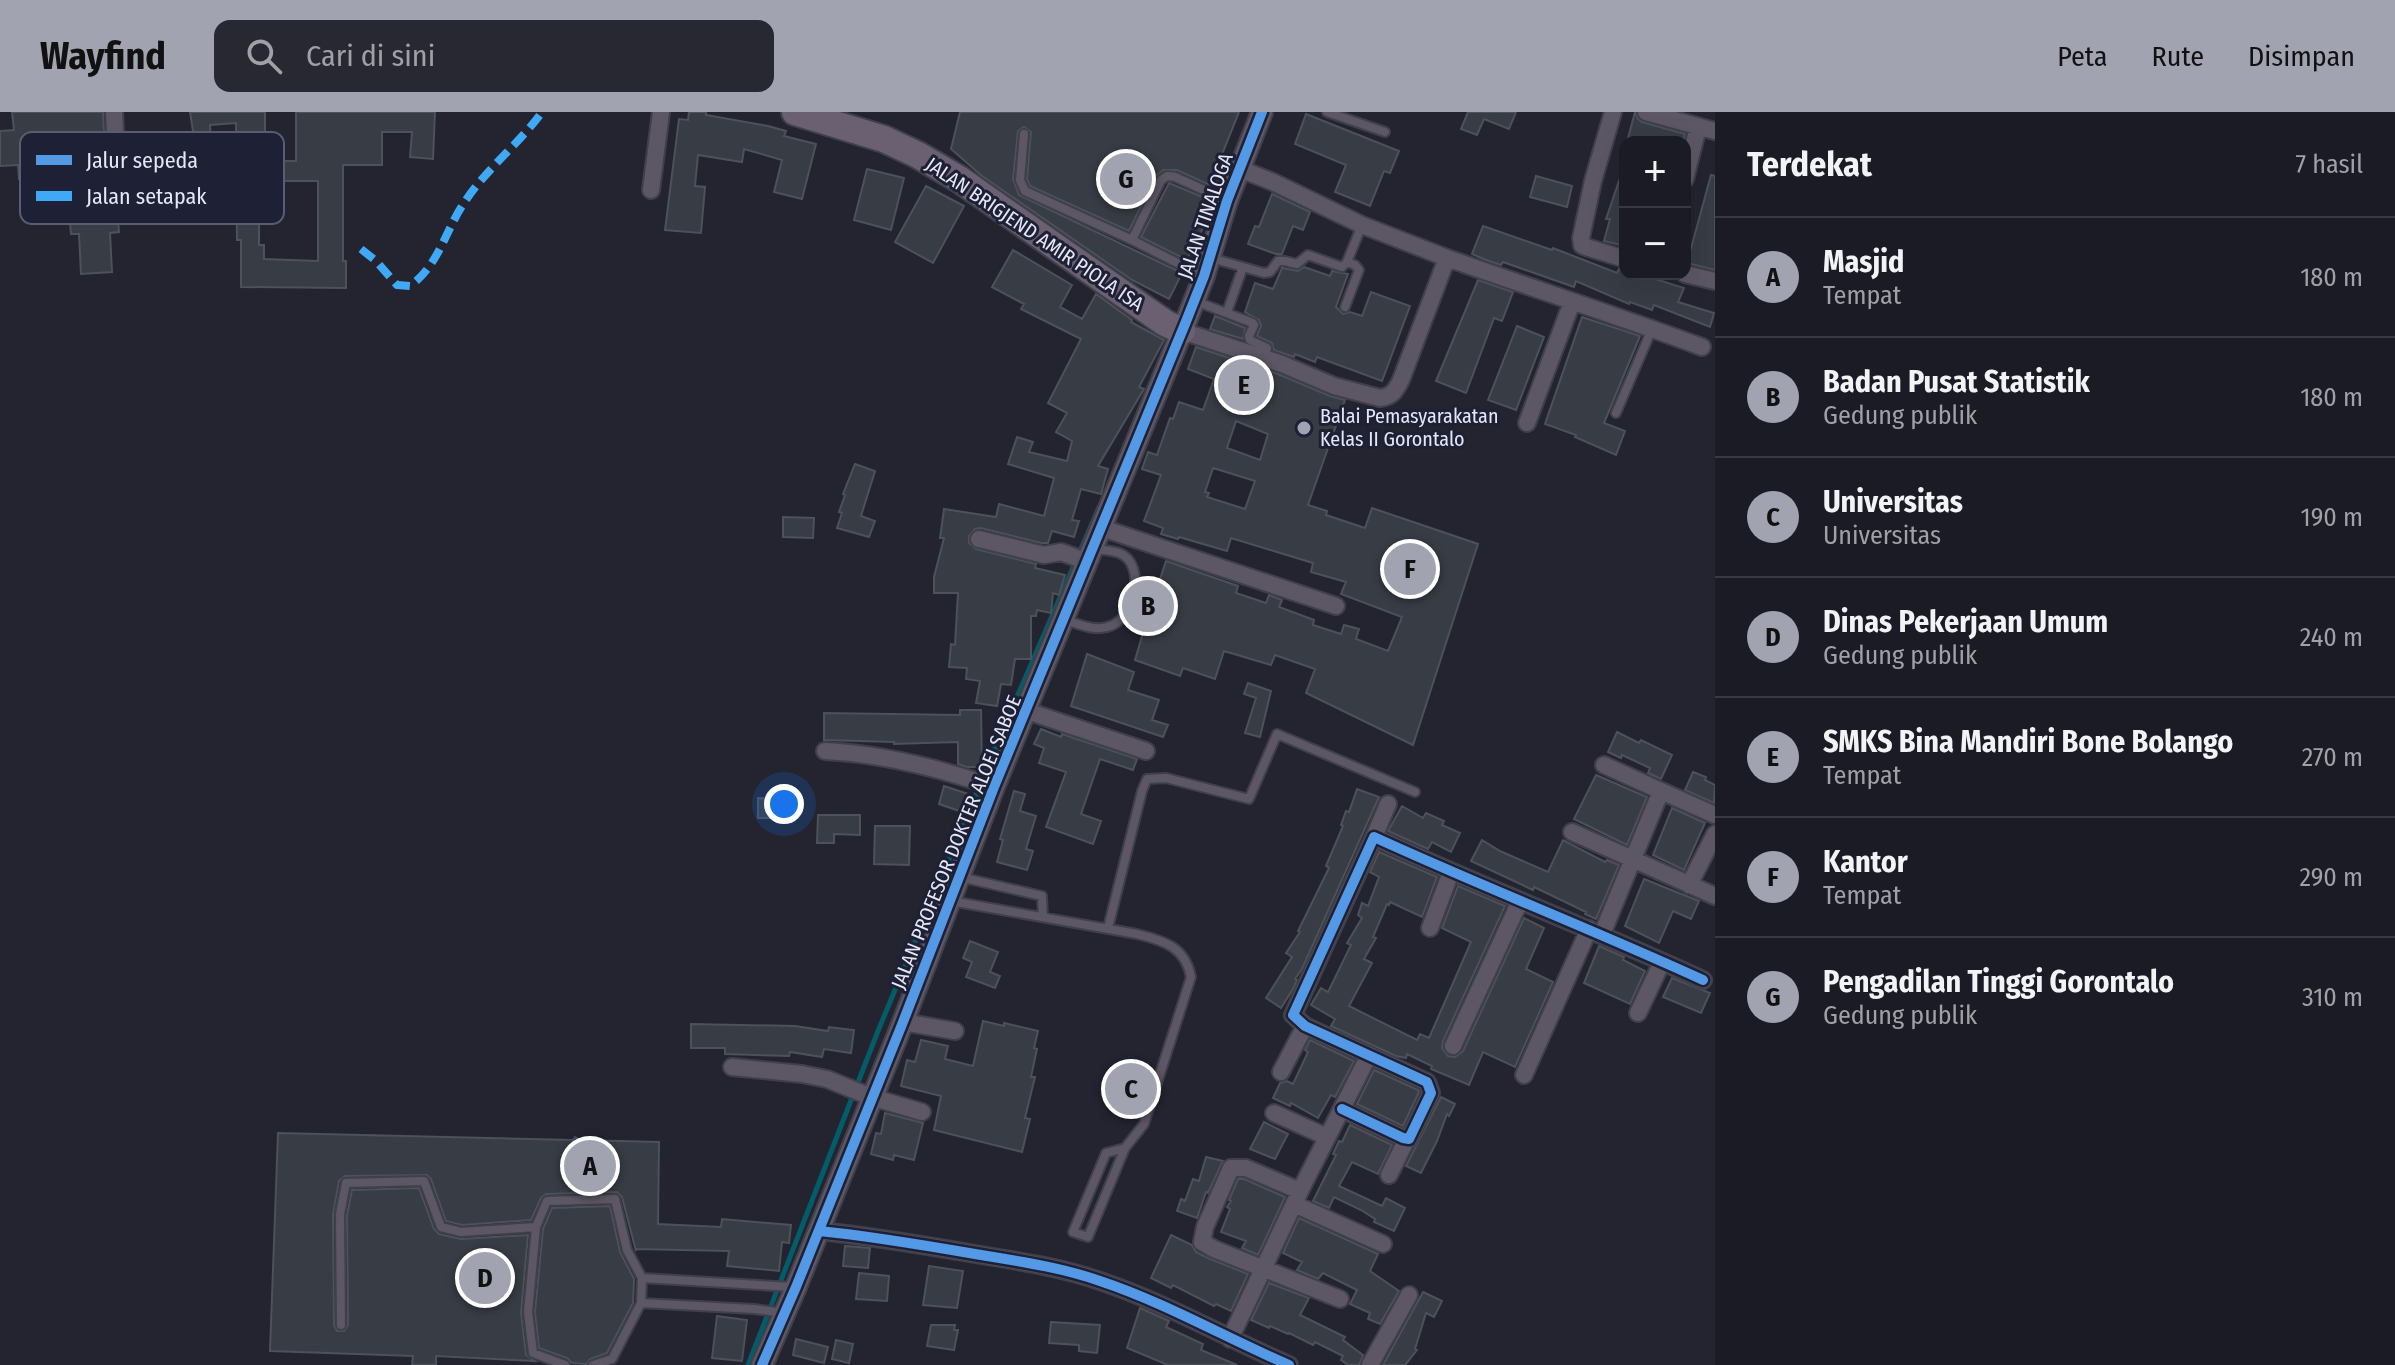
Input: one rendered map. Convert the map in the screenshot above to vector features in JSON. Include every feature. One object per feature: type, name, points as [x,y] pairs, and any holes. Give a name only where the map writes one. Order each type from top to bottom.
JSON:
[{"type":"main road","name":"JALAN BRIGJEND AMIR PIOLA ISA","points":[[795,112],[838,118],[918,155],[959,179],[1165,323],[1182,331]]},
{"type":"street","points":[[114,112],[115,132]]},
{"type":"street","points":[[651,190],[661,112]]},
{"type":"street","name":"JALAN TINALOGA","points":[[1182,331],[1194,301],[1223,199],[1240,169],[1262,112]]},
{"type":"street","points":[[1613,112],[1593,181],[1581,241],[1586,247],[1619,257]]},
{"type":"street","points":[[1646,112],[1707,129],[1691,165]]},
{"type":"street","points":[[1240,169],[1362,225],[1447,258],[1702,347]]},
{"type":"street","points":[[1182,331],[1264,358],[1334,386],[1388,397],[1395,392],[1401,380],[1447,258]]},
{"type":"street","points":[[1691,275],[1715,281]]},
{"type":"street","points":[[1527,423],[1572,302]]},
{"type":"street","name":"JALAN PROFESOR DOKTER ALOEI SABOE","points":[[762,1365],[779,1312],[819,1231],[868,1095],[903,1022],[951,901],[985,784],[1027,711],[1064,620],[1083,556],[1102,528],[1182,331]]},
{"type":"street","points":[[1102,528],[1336,606]]},
{"type":"street","points":[[979,539],[1044,555],[1060,552],[1083,556]]},
{"type":"street","points":[[1027,711],[1146,751]]},
{"type":"street","points":[[825,751],[917,763],[985,784]]},
{"type":"street","points":[[1604,765],[1715,815]]},
{"type":"street","points":[[1524,1075],[1633,859],[1661,791]]},
{"type":"street","points":[[1388,804],[1294,1017],[1305,1026],[1427,1082],[1431,1093],[1412,1137],[1407,1139],[1389,1175]]},
{"type":"street","points":[[1572,832],[1715,896]]},
{"type":"street","points":[[1689,885],[1715,834]]},
{"type":"street","points":[[1374,837],[1703,980]]},
{"type":"street","points":[[1430,928],[1451,872]]},
{"type":"street","points":[[1453,1046],[1520,901]]},
{"type":"street","points":[[1638,1013],[1662,962]]},
{"type":"street","points":[[903,1022],[955,1031]]},
{"type":"street","points":[[1281,1072],[1305,1026]]},
{"type":"street","points":[[1230,1339],[1369,1055]]},
{"type":"street","points":[[732,1067],[802,1074],[922,1112]]},
{"type":"street","points":[[1342,1109],[1407,1139]]},
{"type":"street","points":[[1274,1113],[1327,1137]]},
{"type":"street","points":[[1340,1299],[1202,1242],[1205,1227],[1228,1172],[1236,1166],[1246,1168],[1383,1244]]},
{"type":"street","points":[[819,1231],[879,1237],[1066,1271],[1172,1309],[1289,1365]]},
{"type":"street","points":[[1370,1365],[1409,1295]]},
{"type":"lane","points":[[1327,112],[1385,132]]},
{"type":"lane","points":[[1024,134],[1020,180],[1025,191],[1169,259],[1202,268],[1243,267],[1264,273],[1270,272],[1278,261],[1297,264],[1308,255],[1342,267],[1362,225]]},
{"type":"lane","points":[[1132,240],[1161,180],[1167,176],[1223,199]]},
{"type":"lane","points":[[1345,307],[1359,270],[1347,262]]},
{"type":"lane","points":[[1227,312],[1243,267]]},
{"type":"lane","points":[[1194,301],[1253,323],[1250,340],[1267,348],[1264,358]]},
{"type":"lane","points":[[1616,413],[1652,329]]},
{"type":"lane","points":[[1064,620],[1094,629],[1117,624],[1135,596],[1132,565],[1121,553],[1083,556]]},
{"type":"lane","points":[[1108,928],[1147,779],[1166,778],[1249,799],[1277,734],[1415,792]]},
{"type":"lane","points":[[960,877],[1042,896],[1043,917]]},
{"type":"lane","points":[[951,901],[1165,941],[1188,960],[1191,977],[1144,1124],[1125,1148],[1088,1237],[1073,1232],[1106,1153],[1125,1148]]},
{"type":"lane","points":[[341,1325],[340,1214],[346,1183],[424,1181],[441,1227],[461,1232],[536,1227]]},
{"type":"lane","points":[[565,1365],[533,1353],[528,1312],[536,1227],[547,1201],[615,1199],[627,1250],[642,1278],[641,1303],[612,1359],[593,1365]]},
{"type":"lane","points":[[642,1278],[791,1286]]},
{"type":"lane","points":[[641,1303],[779,1312]]},
{"type":"building","points":[[12,112],[103,112],[104,132],[20,132],[20,179],[18,165],[0,166],[0,131],[14,130]]},
{"type":"building","points":[[190,112],[265,112],[265,132],[236,132],[236,123],[210,125],[210,132],[193,132]]},
{"type":"building","points":[[296,112],[435,112],[433,159],[410,157],[412,132],[382,132],[382,165],[343,165],[346,288],[241,287],[241,240],[237,240],[237,224],[259,224],[259,245],[264,245],[264,259],[318,261],[318,181],[284,181],[284,161],[296,161]]},
{"type":"building","points":[[689,112],[706,112],[706,115],[768,126],[786,131],[784,136],[816,144],[802,199],[774,192],[782,160],[744,149],[742,162],[698,155],[695,186],[705,187],[701,233],[665,230],[679,119],[688,120]]},
{"type":"building","points":[[960,112],[1239,112],[1213,177],[1219,180],[1216,188],[1177,170],[1163,170],[1155,177],[1129,231],[1030,186],[1027,179],[1031,132],[1024,127],[1018,131],[1013,179],[1019,195],[1182,273],[1169,299],[1132,280],[982,176],[951,149]]},
{"type":"building","points":[[1468,112],[1516,112],[1509,129],[1484,119],[1477,135],[1461,129]]},
{"type":"building","points":[[1635,112],[1642,122],[1685,134],[1684,136],[1629,136]]},
{"type":"building","points":[[1306,114],[1399,151],[1390,173],[1384,171],[1370,206],[1335,192],[1346,165],[1295,144]]},
{"type":"building","points":[[867,169],[904,178],[891,230],[854,220]]},
{"type":"building","points":[[1711,175],[1715,176],[1715,270],[1691,264],[1691,248]]},
{"type":"building","points":[[1536,176],[1572,186],[1567,207],[1530,197]]},
{"type":"building","points":[[1619,181],[1619,245],[1604,241],[1610,219],[1606,219]]},
{"type":"building","points":[[1169,183],[1212,201],[1205,224],[1187,260],[1141,237]]},
{"type":"building","points":[[926,186],[964,206],[933,263],[895,242]]},
{"type":"building","points":[[1272,194],[1310,212],[1303,230],[1293,226],[1282,254],[1248,244],[1255,226],[1259,227]]},
{"type":"building","points":[[70,224],[118,224],[119,232],[110,233],[112,272],[81,274],[79,234],[71,234]]},
{"type":"building","points":[[1483,226],[1553,248],[1617,273],[1619,269],[1619,280],[1659,280],[1684,288],[1678,302],[1714,313],[1710,327],[1654,305],[1652,310],[1629,304],[1576,281],[1574,287],[1472,254]]},
{"type":"building","points":[[1013,250],[1072,285],[1060,307],[1082,319],[1096,294],[1131,322],[1164,340],[1139,387],[1144,389],[1098,466],[1108,469],[1101,494],[1081,489],[1072,520],[1079,521],[1074,537],[1052,531],[1048,543],[1041,543],[981,528],[975,529],[969,536],[969,543],[976,549],[1036,564],[1035,568],[1065,575],[1059,595],[1053,593],[1051,613],[1037,610],[1036,616],[1031,616],[1031,659],[1015,659],[1011,685],[1001,684],[997,706],[976,703],[980,681],[966,679],[967,668],[949,667],[951,644],[955,645],[958,593],[934,593],[934,577],[944,538],[940,538],[944,509],[996,517],[999,504],[1044,516],[1054,478],[1008,464],[1017,437],[1033,442],[1029,452],[1067,461],[1072,441],[1056,432],[1067,413],[1048,403],[1081,339],[1021,309],[1024,304],[992,287]]},
{"type":"building","points":[[1304,267],[1330,276],[1332,271],[1348,274],[1336,307],[1343,314],[1350,312],[1362,316],[1371,292],[1410,306],[1382,381],[1317,357],[1315,362],[1274,350],[1272,343],[1257,336],[1261,326],[1259,320],[1245,312],[1255,283],[1273,289],[1282,268],[1298,271]]},
{"type":"building","points":[[1478,280],[1513,292],[1502,321],[1494,318],[1466,393],[1436,381]]},
{"type":"building","points":[[1215,316],[1245,328],[1243,339],[1210,329]]},
{"type":"building","points":[[1582,317],[1640,336],[1604,423],[1625,431],[1616,455],[1545,424]]},
{"type":"building","points":[[1517,326],[1544,337],[1516,410],[1488,400]]},
{"type":"building","points":[[1196,347],[1345,400],[1308,505],[1327,511],[1326,515],[1365,528],[1372,508],[1478,544],[1413,745],[1306,693],[1315,669],[1275,655],[1271,665],[1224,651],[1215,679],[1183,668],[1180,676],[1135,660],[1152,602],[1147,601],[1153,583],[1158,585],[1166,561],[1238,586],[1236,593],[1266,603],[1269,595],[1282,600],[1279,607],[1314,620],[1313,625],[1341,634],[1344,625],[1359,629],[1356,639],[1388,651],[1402,617],[1341,594],[1346,582],[1311,572],[1313,563],[1231,538],[1227,551],[1178,539],[1161,534],[1163,528],[1144,521],[1161,475],[1142,469],[1148,452],[1157,455],[1179,402],[1203,410],[1214,379],[1188,369]],"holes":[[[1236,421],[1268,434],[1260,460],[1227,448]],[[1213,468],[1255,481],[1245,509],[1207,497],[1209,493],[1205,492]]]},
{"type":"building","points":[[855,464],[875,471],[861,516],[875,521],[869,537],[837,528],[843,494]]},
{"type":"building","points":[[783,517],[814,518],[813,538],[783,537]]},
{"type":"building","points":[[1087,654],[1134,672],[1128,690],[1159,700],[1152,720],[1168,725],[1163,737],[1071,706]]},
{"type":"building","points":[[1248,683],[1271,691],[1260,737],[1245,733],[1256,698],[1244,694]]},
{"type":"building","points":[[960,710],[981,710],[982,767],[958,764],[958,742],[894,744],[824,740],[824,713],[960,715]]},
{"type":"building","points":[[1041,729],[1137,759],[1133,770],[1100,759],[1081,814],[1101,821],[1093,844],[1046,827],[1066,772],[1039,763],[1044,748],[1034,744]]},
{"type":"building","points":[[1617,732],[1672,755],[1661,779],[1648,773],[1650,768],[1608,752]]},
{"type":"building","points":[[1693,772],[1715,785],[1714,803],[1685,790]]},
{"type":"building","points":[[1596,775],[1647,797],[1627,845],[1574,819]]},
{"type":"building","points":[[944,786],[968,794],[962,812],[939,804]]},
{"type":"building","points":[[1357,789],[1379,797],[1293,989],[1281,1008],[1266,998],[1292,957],[1286,953],[1300,932],[1329,868],[1326,866]]},
{"type":"building","points":[[1014,791],[1025,794],[1020,811],[1036,816],[1026,849],[1033,851],[1027,870],[997,862],[1003,840],[1000,839]]},
{"type":"building","points":[[758,798],[797,800],[797,816],[758,818]]},
{"type":"building","points":[[1402,806],[1423,818],[1426,813],[1444,821],[1442,825],[1460,833],[1451,852],[1432,842],[1428,849],[1388,831]]},
{"type":"building","points":[[1672,808],[1705,823],[1684,870],[1653,855]]},
{"type":"building","points":[[818,815],[860,815],[860,835],[834,834],[834,843],[817,843]]},
{"type":"building","points":[[875,826],[910,826],[909,865],[874,864]]},
{"type":"building","points":[[1482,840],[1548,872],[1563,840],[1605,862],[1619,865],[1596,919],[1534,887],[1533,890],[1471,861]]},
{"type":"building","points":[[1379,852],[1437,877],[1422,917],[1390,902],[1387,904],[1373,937],[1376,938],[1364,959],[1372,963],[1349,1006],[1417,1040],[1420,1034],[1429,1038],[1471,942],[1442,928],[1458,886],[1505,906],[1443,1041],[1442,1048],[1448,1056],[1455,1057],[1463,1051],[1524,918],[1544,928],[1526,969],[1553,982],[1515,1067],[1483,1052],[1469,1085],[1431,1069],[1432,1066],[1407,1054],[1406,1058],[1396,1056],[1331,1026],[1335,1019],[1311,1005],[1321,988],[1328,992],[1351,945],[1347,943],[1362,918],[1358,915],[1362,903],[1368,906],[1379,877],[1370,872]]},
{"type":"building","points":[[1644,879],[1699,901],[1691,919],[1673,911],[1659,943],[1625,926]]},
{"type":"building","points":[[970,941],[998,952],[990,972],[1000,976],[995,988],[966,977],[972,962],[963,958]]},
{"type":"building","points":[[1599,946],[1645,971],[1630,1004],[1584,983]]},
{"type":"building","points":[[1672,978],[1710,993],[1701,1013],[1663,997]]},
{"type":"building","points":[[983,1021],[1038,1031],[1031,1077],[1035,1077],[1025,1118],[1030,1119],[1022,1152],[934,1130],[941,1096],[901,1086],[907,1060],[915,1062],[921,1040],[948,1046],[945,1059],[973,1066]]},
{"type":"building","points":[[691,1024],[854,1030],[851,1053],[824,1049],[822,1057],[790,1052],[789,1056],[725,1054],[725,1048],[691,1048]]},
{"type":"building","points":[[1310,1040],[1354,1061],[1335,1097],[1331,1095],[1318,1118],[1291,1103],[1290,1106],[1273,1098],[1280,1083],[1287,1081],[1293,1084],[1308,1052],[1305,1050]]},
{"type":"building","points":[[1374,1070],[1418,1090],[1403,1126],[1357,1104]]},
{"type":"building","points":[[1441,1097],[1455,1104],[1449,1116],[1447,1114],[1421,1173],[1406,1166]]},
{"type":"building","points":[[885,1113],[923,1123],[914,1160],[894,1155],[893,1160],[871,1154],[876,1133],[881,1134]]},
{"type":"building","points":[[1264,1122],[1288,1134],[1275,1159],[1250,1149]]},
{"type":"building","points":[[1350,1125],[1392,1145],[1378,1174],[1352,1162],[1339,1186],[1382,1206],[1386,1198],[1405,1208],[1394,1231],[1334,1197],[1329,1208],[1313,1201],[1336,1155],[1333,1154],[1339,1141],[1342,1142]]},
{"type":"building","points":[[278,1133],[573,1140],[575,1137],[580,1140],[659,1142],[658,1224],[721,1227],[722,1219],[791,1225],[789,1243],[782,1242],[779,1271],[727,1266],[729,1251],[636,1251],[622,1197],[617,1192],[546,1194],[531,1220],[462,1225],[446,1221],[427,1175],[345,1176],[339,1181],[333,1214],[334,1325],[337,1331],[344,1331],[348,1325],[347,1215],[352,1190],[419,1188],[434,1229],[439,1234],[461,1239],[528,1235],[521,1313],[526,1355],[535,1361],[436,1356],[436,1365],[412,1365],[413,1356],[270,1351]]},
{"type":"building","points":[[1206,1157],[1223,1161],[1206,1192],[1197,1218],[1177,1211],[1181,1199],[1185,1201],[1193,1179],[1199,1181]]},
{"type":"building","points":[[1238,1179],[1285,1197],[1258,1255],[1242,1248],[1246,1241],[1221,1232]]},
{"type":"building","points":[[610,1206],[620,1252],[634,1279],[633,1303],[607,1353],[590,1359],[586,1364],[572,1363],[567,1358],[539,1348],[535,1312],[543,1229],[552,1208]]},
{"type":"building","points":[[1299,1218],[1378,1254],[1370,1271],[1399,1291],[1380,1324],[1368,1319],[1370,1313],[1350,1304],[1357,1290],[1323,1273],[1318,1279],[1297,1270],[1302,1262],[1283,1253]]},
{"type":"building","points":[[1171,1235],[1192,1245],[1196,1252],[1248,1274],[1231,1311],[1151,1278]]},
{"type":"building","points":[[845,1246],[870,1248],[868,1268],[843,1266]]},
{"type":"building","points":[[929,1266],[963,1271],[957,1308],[923,1305]]},
{"type":"building","points":[[859,1273],[889,1276],[887,1301],[856,1299]]},
{"type":"building","points":[[1269,1283],[1309,1298],[1300,1315],[1345,1337],[1343,1340],[1363,1355],[1359,1365],[1348,1365],[1341,1360],[1343,1356],[1315,1342],[1313,1345],[1251,1320]]},
{"type":"building","points":[[1423,1292],[1442,1301],[1434,1317],[1426,1313],[1417,1350],[1405,1365],[1383,1365]]},
{"type":"building","points":[[1140,1308],[1169,1321],[1166,1327],[1203,1344],[1201,1350],[1237,1365],[1168,1365],[1127,1348]]},
{"type":"building","points":[[717,1316],[747,1320],[742,1361],[712,1358]]},
{"type":"building","points":[[1051,1322],[1100,1325],[1097,1353],[1079,1351],[1079,1345],[1049,1343]]},
{"type":"building","points":[[931,1325],[955,1325],[954,1330],[958,1330],[954,1350],[927,1346]]},
{"type":"building","points":[[796,1339],[828,1347],[824,1363],[793,1355]]},
{"type":"building","points":[[836,1340],[853,1344],[849,1363],[832,1359]]},
{"type":"waterway","points":[[748,1365],[878,1031],[1099,507]]},
{"type":"marked path","points":[[361,249],[397,285],[410,286],[435,258],[457,214],[473,191],[542,112]]},
{"type":"cycle path","points":[[762,1365],[903,1022],[994,787],[1185,324],[1204,276],[1227,201],[1262,112]]},
{"type":"cycle path","points":[[1342,1109],[1409,1139],[1431,1093],[1427,1082],[1305,1026],[1293,1015],[1374,837],[1703,980]]},
{"type":"cycle path","points":[[819,1231],[1007,1259],[1085,1276],[1149,1300],[1289,1365]]},
{"type":"place","name":"Pengadilan Tinggi Gorontalo","points":[[1126,179]]},
{"type":"place","name":"SMKS Bina Mandiri Bone Bolango","points":[[1244,385]]},
{"type":"place","name":"Balai Pemasyarakatan Kelas II Gorontalo","points":[[1304,428]]},
{"type":"place","name":"Kantor","points":[[1410,569]]},
{"type":"place","name":"Badan Pusat Statistik","points":[[1148,606]]},
{"type":"place","name":"Universitas","points":[[1131,1089]]},
{"type":"place","name":"Masjid","points":[[590,1166]]},
{"type":"place","name":"Dinas Pekerjaan Umum","points":[[485,1278]]}]
